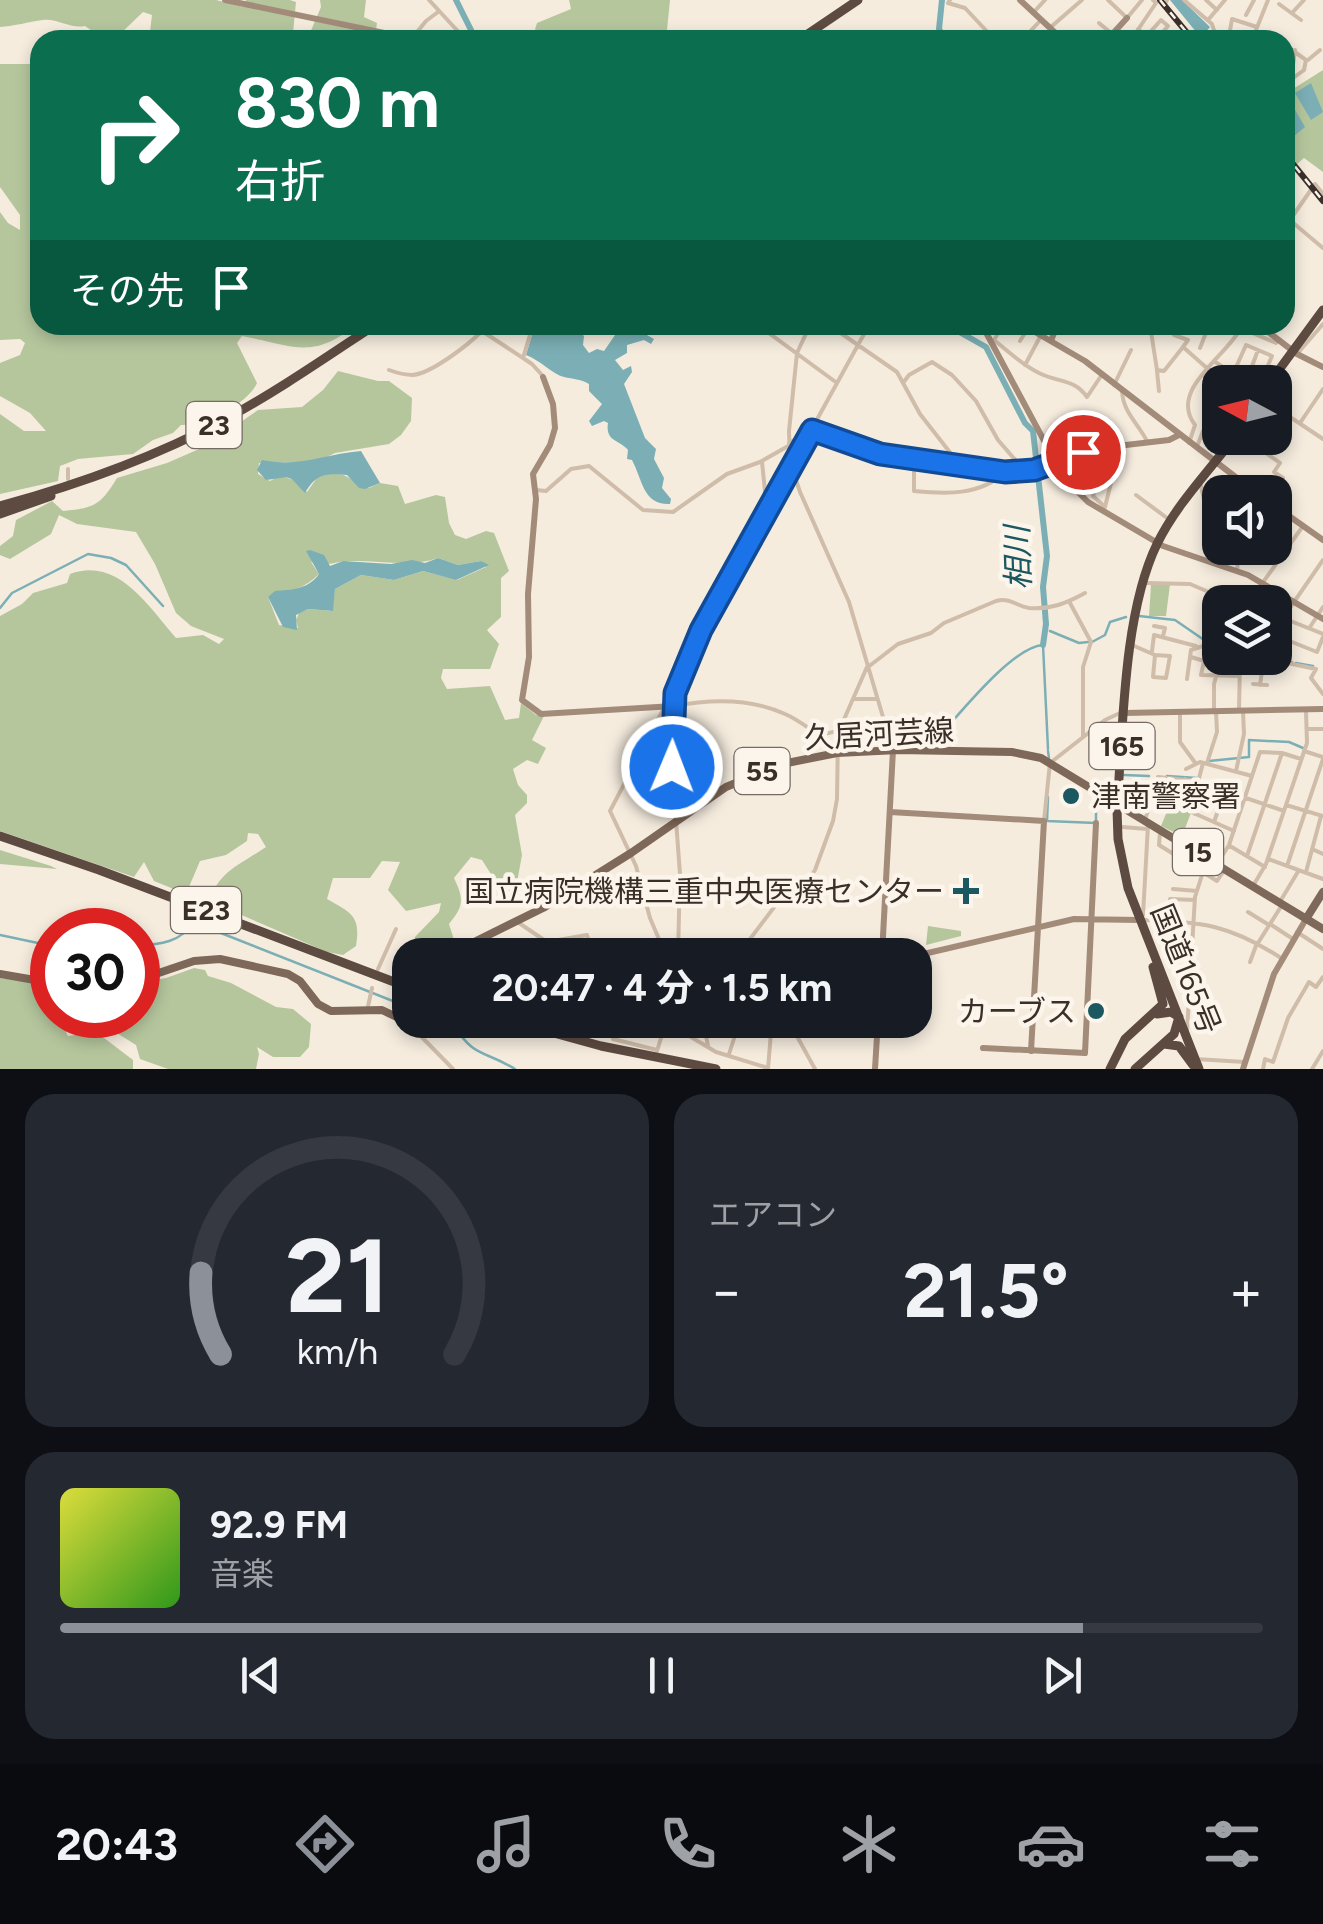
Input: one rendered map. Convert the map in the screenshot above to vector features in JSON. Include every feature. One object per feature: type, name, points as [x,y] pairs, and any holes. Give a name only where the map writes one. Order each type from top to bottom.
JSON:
[{"type":"highway","points":[[805,30],[849,0]]},
{"type":"highway","points":[[814,30],[858,0]]},
{"type":"highway","points":[[1294,351],[1323,308]]},
{"type":"highway","points":[[1282,365],[1323,321]]},
{"type":"highway","name":"23","points":[[0,503],[108,472],[225,420],[360,335]]},
{"type":"highway","name":"国道165号","points":[[1196,1065],[1116,856],[1115,802],[1131,610],[1140,572],[1167,518],[1218,455]]},
{"type":"highway","name":"国道165号","points":[[1123,713],[1142,582],[1156,542],[1213,462]]},
{"type":"highway","points":[[0,514],[108,472]]},
{"type":"highway","name":"国道165号","points":[[1115,802],[1122,866],[1152,964],[1179,1023]]},
{"type":"highway","name":"E23","points":[[0,839],[392,984]]},
{"type":"highway","points":[[1111,1068],[1125,1039],[1161,1008],[1163,998],[1152,964]]},
{"type":"highway","points":[[1136,1069],[1164,1044],[1179,1023],[1155,1015]]},
{"type":"highway","points":[[563,1038],[653,1060],[716,1069]]},
{"type":"highway","points":[[573,1038],[687,1069]]},
{"type":"highway","points":[[1164,1044],[1179,1046],[1196,1065]]},
{"type":"main road","name":"久居河芸線","points":[[485,938],[519,922],[631,853],[744,778],[796,760],[888,750],[1012,752],[1050,763],[1115,802]]},
{"type":"main road","name":"15","points":[[1115,802],[1323,929]]},
{"type":"main road","points":[[1306,919],[1323,892]]},
{"type":"main road","points":[[160,973],[194,961],[220,959],[288,974],[329,1011],[382,1010],[392,1015]]},
{"type":"main road","points":[[0,974],[30,979]]},
{"type":"street","points":[[226,0],[366,30]]},
{"type":"street","points":[[429,0],[456,30]]},
{"type":"street","points":[[950,0],[965,8],[986,30]]},
{"type":"street","points":[[1020,0],[1050,28],[1082,0]]},
{"type":"street","points":[[1033,13],[1045,0]]},
{"type":"street","points":[[1108,0],[1127,18]]},
{"type":"street","points":[[1138,29],[1156,3],[1153,0]]},
{"type":"street","points":[[1184,0],[1214,30]]},
{"type":"street","points":[[1206,0],[1217,10]]},
{"type":"street","points":[[1208,20],[1225,0]]},
{"type":"street","points":[[1246,14],[1254,0]]},
{"type":"street","points":[[1256,30],[1268,0]]},
{"type":"street","points":[[1292,12],[1304,0]]},
{"type":"street","points":[[1116,30],[1140,1]]},
{"type":"street","points":[[1279,4],[1301,20]]},
{"type":"street","points":[[1250,7],[1263,12]]},
{"type":"street","points":[[420,30],[439,12]]},
{"type":"street","points":[[1231,30],[1232,19],[1257,27]]},
{"type":"street","points":[[1032,30],[1041,20]]},
{"type":"street","points":[[1100,23],[1105,30]]},
{"type":"street","points":[[1295,50],[1306,62]]},
{"type":"street","points":[[1295,77],[1320,50]]},
{"type":"street","points":[[1295,208],[1315,184],[1323,194]]},
{"type":"street","points":[[1295,225],[1323,248]]},
{"type":"street","points":[[389,370],[411,375],[423,372],[476,335]]},
{"type":"street","points":[[492,335],[544,377],[554,404],[555,428],[550,444],[533,471],[536,490],[528,594],[529,657],[522,700],[541,714],[743,701],[788,715],[819,734],[859,726],[888,750],[890,812],[883,938]]},
{"type":"street","points":[[523,358],[530,335]]},
{"type":"street","points":[[772,335],[837,383]]},
{"type":"street","points":[[805,335],[797,353],[790,444],[792,468],[849,602],[883,717]]},
{"type":"street","points":[[842,335],[895,370],[920,414],[958,464]]},
{"type":"street","points":[[678,938],[680,874],[671,753],[678,682],[701,630],[863,335]]},
{"type":"street","points":[[989,335],[1054,461],[1083,499],[1156,542],[1237,570],[1320,617]]},
{"type":"street","points":[[993,341],[997,335]]},
{"type":"street","points":[[1020,341],[1022,335]]},
{"type":"street","points":[[1025,365],[1041,335],[1102,375],[1231,475]]},
{"type":"street","points":[[1051,342],[1056,335]]},
{"type":"street","points":[[1152,335],[1159,391]]},
{"type":"street","points":[[1157,370],[1164,371],[1188,340],[1174,335]]},
{"type":"street","points":[[1200,348],[1205,335]]},
{"type":"street","points":[[1211,365],[1236,335]]},
{"type":"street","points":[[1256,335],[1276,344]]},
{"type":"street","points":[[1272,335],[1323,367]]},
{"type":"street","points":[[993,341],[1044,376],[1075,383],[1087,396],[1102,375]]},
{"type":"street","points":[[1229,344],[1242,354]]},
{"type":"street","points":[[1236,365],[1246,345],[1272,356],[1272,365]]},
{"type":"street","points":[[1183,347],[1203,365]]},
{"type":"street","points":[[1114,384],[1131,350]]},
{"type":"street","points":[[1252,365],[1258,350]]},
{"type":"street","points":[[1214,361],[1220,365]]},
{"type":"street","points":[[903,383],[932,362],[952,375],[976,401],[998,440],[1033,470]]},
{"type":"street","points":[[1188,442],[1195,426],[1186,404],[1202,377]]},
{"type":"street","points":[[1300,422],[1323,389]]},
{"type":"street","points":[[1122,391],[1124,409],[1139,425],[1148,444]]},
{"type":"street","points":[[1292,417],[1323,439]]},
{"type":"street","points":[[536,490],[546,491],[571,469],[585,465],[599,471],[645,510],[672,512],[727,474],[762,462],[812,430]]},
{"type":"street","points":[[812,430],[880,454],[1005,472],[1033,470],[1054,461],[1179,435]]},
{"type":"street","points":[[1196,449],[1202,433]]},
{"type":"street","points":[[1107,465],[1114,472],[1105,506],[1093,496],[1100,467],[1116,456],[1114,447]]},
{"type":"street","points":[[1269,455],[1280,463],[1274,472],[1278,475]]},
{"type":"street","points":[[914,456],[914,491],[970,491],[994,482],[1005,472]]},
{"type":"street","points":[[762,462],[766,501],[762,521]]},
{"type":"street","points":[[68,469],[68,479]]},
{"type":"street","points":[[1200,482],[1202,488]]},
{"type":"street","points":[[1136,495],[1167,518]]},
{"type":"street","points":[[1292,518],[1323,540]]},
{"type":"street","points":[[1262,584],[1303,526]]},
{"type":"street","points":[[1293,602],[1323,560]]},
{"type":"street","points":[[1237,565],[1237,570]]},
{"type":"street","points":[[1142,582],[1190,584],[1202,590]]},
{"type":"street","points":[[748,938],[778,902],[815,870],[838,799],[840,728],[868,667],[898,644],[931,634],[944,624],[1004,598],[1029,608],[1070,603],[1085,592]]},
{"type":"street","points":[[1070,603],[1090,642],[1082,667],[1083,737]]},
{"type":"street","points":[[1310,627],[1323,607]]},
{"type":"street","points":[[1292,621],[1323,635],[1312,678],[1323,694]]},
{"type":"street","points":[[1154,626],[1165,628],[1163,636]]},
{"type":"street","points":[[1132,645],[1153,654],[1170,656],[1166,678],[1153,677],[1153,654],[1154,635],[1202,646]]},
{"type":"street","points":[[1292,642],[1317,652]]},
{"type":"street","points":[[1187,679],[1191,650],[1196,646]]},
{"type":"street","points":[[1190,657],[1202,660]]},
{"type":"street","points":[[1292,664],[1316,668]]},
{"type":"street","points":[[1198,782],[1217,732],[1217,675],[1239,676],[1240,759],[1236,770]]},
{"type":"street","points":[[1260,685],[1262,675]]},
{"type":"street","points":[[854,699],[877,699]]},
{"type":"street","points":[[659,938],[631,853],[610,807],[664,708]]},
{"type":"street","points":[[1253,886],[1268,859],[1304,750],[1306,709]]},
{"type":"street","points":[[1030,1051],[1050,763],[1123,713],[1323,710]]},
{"type":"street","points":[[1180,712],[1180,742],[1204,763],[1252,776]]},
{"type":"street","points":[[1307,729],[1323,729]]},
{"type":"street","points":[[1287,866],[1323,758],[1304,750]]},
{"type":"street","points":[[1160,829],[1158,845],[1217,881],[1260,752],[1301,759]]},
{"type":"street","points":[[1247,856],[1282,753]]},
{"type":"street","points":[[1186,769],[1204,763]]},
{"type":"street","points":[[1139,918],[1147,824],[1158,778],[1198,782],[1264,804],[1322,816],[1302,871],[1250,962]]},
{"type":"street","points":[[1176,805],[1185,779]]},
{"type":"street","points":[[1195,814],[1205,784]]},
{"type":"street","points":[[1214,822],[1224,791]]},
{"type":"street","points":[[1153,795],[1234,831]]},
{"type":"street","points":[[890,812],[1044,821]]},
{"type":"street","points":[[984,1048],[1085,1053],[1096,824]]},
{"type":"street","points":[[1117,826],[1147,824]]},
{"type":"street","points":[[1315,836],[1323,837]]},
{"type":"street","points":[[1229,844],[1265,867]]},
{"type":"street","points":[[1312,849],[1323,854]]},
{"type":"street","points":[[1268,859],[1323,879]]},
{"type":"street","points":[[1179,1023],[1195,900],[1203,872]]},
{"type":"street","points":[[1173,889],[1197,891]]},
{"type":"street","points":[[1170,899],[1195,900]]},
{"type":"street","points":[[1252,912],[1269,925],[1323,948]]},
{"type":"street","points":[[932,952],[1038,926],[1139,918],[1220,926],[1282,958]]},
{"type":"street","points":[[1196,1065],[1244,1065],[1282,958],[1306,919]]},
{"type":"street","points":[[519,922],[541,938]]},
{"type":"street","points":[[378,969],[396,929]]},
{"type":"street","points":[[1020,930],[1033,934],[1036,949]]},
{"type":"street","points":[[1262,1069],[1266,1060],[1273,1062],[1288,1018],[1309,982],[1316,987],[1323,976]]},
{"type":"street","points":[[366,1011],[371,992]]},
{"type":"street","points":[[422,1038],[454,1069]]},
{"type":"street","points":[[613,1038],[653,1060]]},
{"type":"street","points":[[695,1038],[728,1056],[768,1069],[771,1038]]},
{"type":"street","points":[[706,1038],[708,1046]]},
{"type":"street","points":[[728,1056],[734,1038]]},
{"type":"street","points":[[798,1038],[815,1069]]},
{"type":"street","points":[[875,1069],[877,1038]]},
{"type":"street","points":[[1312,1069],[1323,1051]]},
{"type":"green space","points":[[0,0],[216,0],[244,7],[246,0],[296,2],[293,30],[150,30],[152,15],[143,12],[124,30],[91,30],[48,20],[0,27]]},
{"type":"green space","points":[[320,0],[366,0],[364,17],[377,23],[376,30],[311,30]]},
{"type":"green space","points":[[569,0],[670,0],[667,30],[535,29],[537,23],[571,9]]},
{"type":"green space","points":[[0,64],[30,64],[30,335],[341,335],[314,347],[242,336],[237,343],[257,383],[235,406],[201,422],[181,425],[133,454],[78,459],[60,466],[58,481],[0,494],[0,414],[24,431],[46,431],[30,413],[0,396],[0,363],[20,355],[25,343],[20,339],[0,340],[0,212],[20,230],[20,215],[0,187]]},
{"type":"green space","points":[[1323,70],[1323,172],[1304,158],[1297,164],[1295,162],[1295,88]]},
{"type":"green space","points":[[338,371],[389,381],[412,398],[411,421],[389,444],[335,453],[317,462],[259,463],[258,474],[270,481],[290,479],[307,492],[319,475],[336,474],[346,476],[359,487],[380,483],[398,486],[405,504],[436,495],[445,497],[455,535],[466,539],[486,531],[494,533],[509,571],[501,578],[501,617],[487,630],[499,644],[490,669],[443,669],[441,678],[447,689],[490,686],[505,720],[519,718],[521,703],[536,715],[544,716],[532,740],[546,748],[538,764],[527,760],[513,769],[518,785],[527,795],[527,803],[515,815],[522,855],[514,899],[505,896],[482,860],[471,857],[454,878],[461,902],[449,924],[453,938],[415,938],[439,912],[441,903],[406,911],[388,890],[400,862],[382,861],[370,878],[333,878],[327,899],[348,912],[357,928],[356,946],[343,955],[327,952],[209,901],[225,875],[266,847],[258,834],[248,833],[247,841],[226,855],[200,861],[186,894],[154,881],[144,862],[134,877],[0,831],[0,616],[33,593],[67,583],[70,574],[87,570],[118,578],[143,599],[176,638],[203,635],[219,644],[224,639],[191,626],[176,613],[136,532],[77,524],[59,515],[51,534],[10,559],[0,555],[0,546],[13,536],[16,520],[52,501],[63,511],[89,507],[106,495],[117,478],[206,446],[258,410],[302,407]],"holes":[[[438,558],[458,565],[481,561],[486,567],[457,580],[423,571],[394,580],[361,575],[335,589],[332,611],[308,609],[299,613],[298,628],[279,625],[268,597],[314,579],[319,574],[311,562],[405,563]]]},
{"type":"green space","points":[[1170,584],[1166,616],[1149,616],[1151,585]]},
{"type":"green space","points":[[1170,804],[1191,813],[1182,836],[1161,826]]},
{"type":"green space","points":[[0,850],[51,866],[57,869],[0,864]]},
{"type":"green space","points":[[928,926],[961,931],[961,936],[932,943],[932,938],[927,938]]},
{"type":"green space","points":[[194,968],[205,970],[208,976],[231,983],[276,1007],[293,1009],[311,1024],[309,1047],[300,1057],[273,1057],[257,1047],[256,1069],[168,1069],[140,1059],[136,1045],[125,1038],[160,1038],[160,979]]},
{"type":"green space","points":[[0,978],[30,982],[30,1038],[104,1038],[133,1060],[133,1069],[0,1069]]},
{"type":"water","points":[[1170,0],[1182,0],[1210,27],[1194,30]]},
{"type":"water","points":[[1311,83],[1323,112],[1311,120],[1295,93]]},
{"type":"water","points":[[1295,110],[1305,127],[1295,135]]},
{"type":"water","points":[[532,335],[583,335],[583,345],[589,353],[604,351],[615,335],[647,335],[654,339],[651,344],[644,340],[627,345],[627,353],[615,360],[623,370],[631,366],[632,372],[624,384],[645,438],[656,449],[654,459],[664,478],[662,488],[671,499],[670,504],[649,496],[632,460],[627,459],[628,450],[609,434],[608,423],[592,426],[589,421],[602,404],[589,391],[589,384],[559,375],[526,355]]},
{"type":"water","points":[[361,451],[380,483],[365,489],[347,475],[333,474],[317,478],[305,493],[289,478],[266,480],[257,470],[262,460],[300,461]]},
{"type":"water","points":[[306,551],[324,555],[330,566],[343,561],[425,563],[438,558],[458,565],[481,561],[489,565],[456,580],[423,571],[394,580],[361,575],[335,589],[333,611],[308,609],[296,615],[297,630],[283,627],[268,597],[275,591],[299,588],[315,579],[319,574]]},
{"type":"waterway","points":[[456,0],[471,30]]},
{"type":"waterway","name":"相川","points":[[940,30],[942,0]]},
{"type":"waterway","name":"相川","points":[[965,335],[986,347],[1025,423],[1033,431],[1047,556],[1043,645]]},
{"type":"waterway","points":[[0,608],[12,593],[88,554],[126,565],[163,606]]},
{"type":"waterway","points":[[1139,616],[1175,620],[1202,639]]},
{"type":"waterway","points":[[1092,642],[1105,635],[1110,622],[1126,617]]},
{"type":"waterway","points":[[1050,631],[1079,643],[1088,642]]},
{"type":"waterway","points":[[942,733],[1003,668],[1031,648],[1043,645],[1048,749]]},
{"type":"waterway","points":[[1296,663],[1313,666]]},
{"type":"waterway","points":[[930,746],[939,735]]},
{"type":"waterway","points":[[1209,761],[1249,757],[1249,740],[1289,742],[1303,748]]},
{"type":"waterway","points":[[1048,751],[1049,758]]},
{"type":"waterway","points":[[1124,775],[1149,776]]},
{"type":"waterway","points":[[1167,776],[1197,778]]},
{"type":"waterway","points":[[1048,797],[1047,821],[1096,823],[1096,801]]},
{"type":"waterway","points":[[160,943],[176,938],[193,922],[392,1001]]},
{"type":"waterway","points":[[0,935],[30,941]]},
{"type":"waterway","points":[[464,1038],[474,1048],[515,1069]]},
{"type":"railway","points":[[1160,0],[1185,30]]},
{"type":"railway","points":[[1295,166],[1323,201]]},
{"type":"place","name":"津南警察署","points":[[1071,796]]},
{"type":"place","name":"国立病院機構三重中央医療センター","points":[[966,891]]},
{"type":"place","name":"カーブス","points":[[1096,1011]]},
{"type":"route","points":[[672,767],[678,682],[701,630],[812,430],[880,454],[1005,472],[1034,470],[1083,452]]}]
